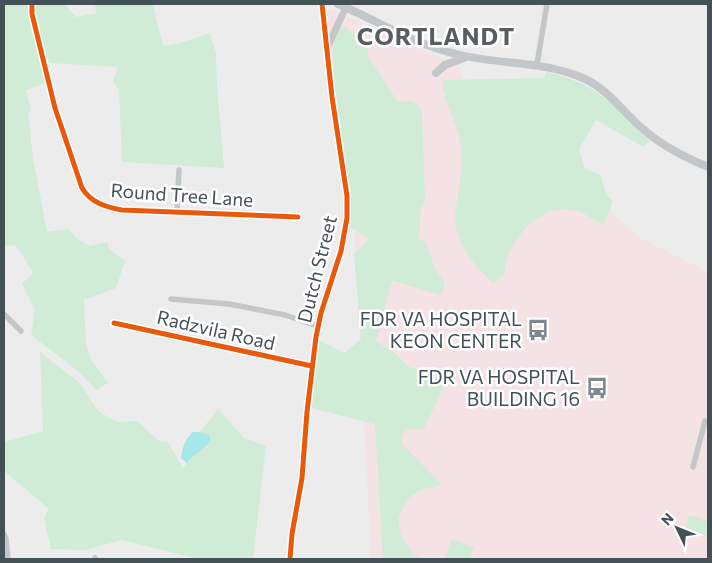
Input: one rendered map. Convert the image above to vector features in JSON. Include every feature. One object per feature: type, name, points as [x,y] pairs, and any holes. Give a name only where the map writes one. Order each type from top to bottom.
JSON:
[{"type":"main road","points":[[342,5],[413,40],[466,57],[484,61],[537,64],[590,81],[603,90],[642,129],[656,140],[684,157],[708,166]]},
{"type":"main road","points":[[436,73],[445,65],[466,57]]},
{"type":"street","name":"Round Tree Lane","points":[[32,4],[32,14],[55,108],[82,188],[86,194],[105,206],[113,208],[298,217]]},
{"type":"street","name":"Dutch Street","points":[[290,559],[292,534],[302,478],[312,366],[318,326],[346,230],[346,188],[322,4]]},
{"type":"street","points":[[537,64],[547,4]]},
{"type":"street","points":[[328,46],[342,5]]},
{"type":"street","points":[[177,212],[179,170]]},
{"type":"street","points":[[171,299],[229,304],[285,315],[318,326]]},
{"type":"street","points":[[4,314],[21,331]]},
{"type":"street","name":"Radzvila Road","points":[[114,323],[312,366]]},
{"type":"street","points":[[693,466],[705,421]]},
{"type":"street","points":[[4,534],[8,559]]},
{"type":"shaded area","points":[[329,9],[459,66],[477,120],[576,181],[639,237],[708,272],[708,559],[371,559],[354,218],[326,19]]},
{"type":"green space","points":[[4,4],[27,4],[45,83],[26,90],[31,110],[28,113],[33,158],[47,232],[69,229],[76,238],[89,246],[107,242],[109,249],[125,261],[116,288],[84,300],[86,344],[91,359],[108,383],[96,390],[79,372],[31,335],[35,310],[22,284],[33,273],[18,248],[14,245],[8,246],[4,244]]},
{"type":"green space","points":[[35,4],[65,4],[76,17],[96,13],[95,4],[153,4],[163,46],[180,43],[210,33],[216,53],[224,168],[122,162],[119,90],[113,81],[118,67],[49,63],[37,26]]},
{"type":"green space","points":[[343,26],[354,33],[357,39],[364,40],[369,46],[367,55],[398,102],[412,102],[417,104],[422,110],[425,201],[421,208],[419,239],[426,243],[435,269],[445,283],[441,296],[392,280],[376,341],[396,354],[409,367],[440,376],[444,387],[423,430],[405,429],[401,443],[442,485],[420,490],[407,499],[398,520],[401,535],[413,554],[424,559],[383,559],[375,424],[311,408],[319,340],[344,353],[361,339],[354,254],[369,238],[349,227],[350,196],[332,63],[336,39]]},
{"type":"green space","points":[[546,72],[579,82],[592,89],[615,107],[650,141],[643,147],[596,120],[579,149],[585,169],[601,175],[606,193],[613,201],[603,225],[584,214],[572,210],[551,211],[541,216],[523,231],[510,250],[504,275],[493,283],[477,267],[464,249],[457,229],[455,219],[461,171],[461,149],[456,127],[443,90],[443,80],[544,78]]},
{"type":"green space","points":[[40,352],[80,383],[98,411],[117,422],[137,421],[159,441],[168,442],[183,468],[197,450],[207,445],[210,436],[200,432],[218,409],[244,438],[266,446],[253,559],[198,559],[122,540],[85,550],[51,549],[44,518],[49,509],[4,471],[4,442],[43,431]]},
{"type":"green space","points":[[689,515],[708,521],[708,536],[685,530]]},
{"type":"green space","points":[[451,539],[474,547],[470,559],[445,559]]},
{"type":"water","points":[[193,432],[200,432],[210,436],[210,441],[187,463],[181,458],[183,447]]},
{"type":"cycle path","points":[[32,4],[32,14],[55,108],[82,188],[94,201],[122,210],[298,217]]},
{"type":"cycle path","points":[[290,559],[292,534],[302,478],[307,412],[316,337],[321,313],[341,251],[347,218],[347,196],[332,97],[322,4]]},
{"type":"cycle path","points":[[114,323],[312,366]]},
{"type":"place","name":"FDR VA HOSPITAL KEON CENTER","points":[[538,330]]},
{"type":"place","name":"FDR VA HOSPITAL BUILDING 16","points":[[597,388]]},
{"type":"district","name":"CORTLANDT","points":[[436,37]]}]
